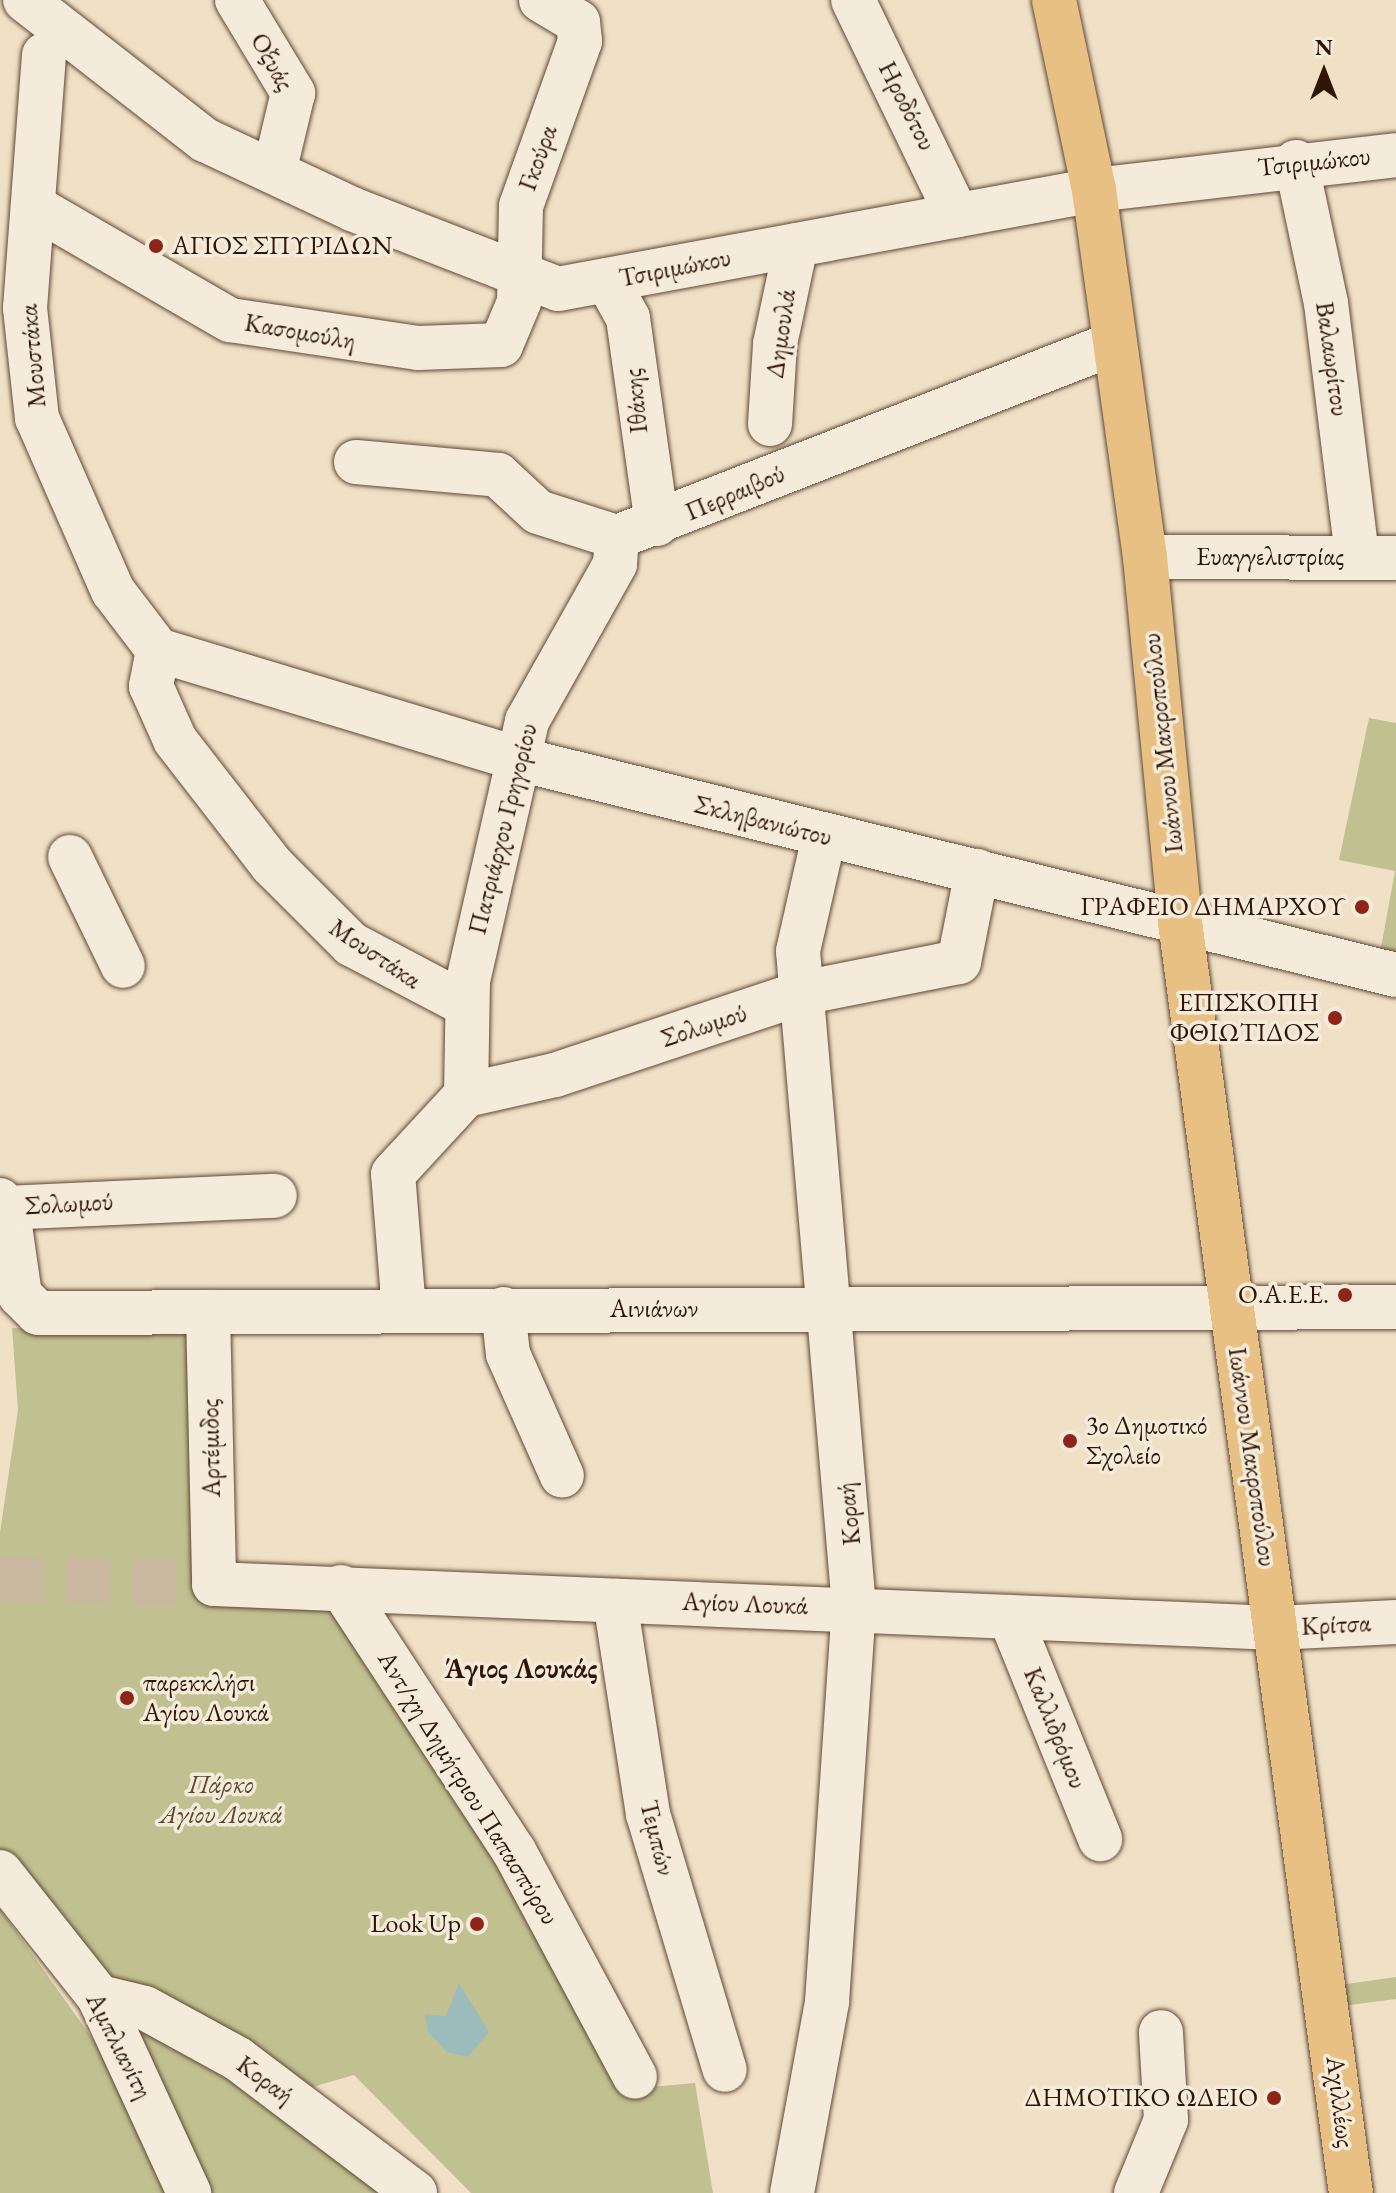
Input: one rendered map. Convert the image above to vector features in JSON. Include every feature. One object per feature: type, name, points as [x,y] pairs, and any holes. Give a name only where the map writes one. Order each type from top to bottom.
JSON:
[{"type":"main road","name":"Ιωάννου Μακροπούλου","points":[[1054,0],[1094,190],[1145,557],[1180,922],[1328,2012]]},
{"type":"main road","name":"Αχιλλέως","points":[[1328,2012],[1351,2193]]},
{"type":"street","name":"Τσιριμώκου","points":[[25,0],[205,140],[521,279],[558,289],[1094,190],[1296,162],[1396,155]]},
{"type":"street","name":"Οξυάς","points":[[237,0],[293,93],[274,172]]},
{"type":"street","name":"Γκούρα","points":[[501,345],[516,320],[521,279],[521,206],[580,41],[578,22],[541,0]]},
{"type":"street","name":"Ηροδότου","points":[[853,0],[957,215]]},
{"type":"street","name":"Μουστάκα","points":[[44,55],[33,206],[14,331],[37,418],[99,563],[150,642],[151,686],[175,740],[272,865],[351,944],[465,1004]]},
{"type":"street","name":"Βαλαωρίτου","points":[[1296,162],[1377,558]]},
{"type":"street","name":"Κασομούλη","points":[[33,206],[230,320],[418,348],[501,345]]},
{"type":"street","name":"Δημουλά","points":[[770,424],[775,344],[796,245]]},
{"type":"street","name":"Ιθάκης","points":[[607,280],[628,318],[637,531]]},
{"type":"street","name":"Περραιβού","points":[[637,531],[992,385],[1115,343]]},
{"type":"street","points":[[356,462],[498,475],[531,508],[637,531]]},
{"type":"street","name":"Πατριάρχου Γρηγορίου","points":[[466,1095],[465,1004],[522,760],[527,721],[615,564],[637,531]]},
{"type":"street","name":"Ευαγγελιστρίας","points":[[1145,557],[1377,558]]},
{"type":"street","name":"Σκληβανιώτου","points":[[150,642],[522,760],[824,837],[977,871],[1396,975]]},
{"type":"street","name":"Κοραή","points":[[792,2193],[829,1989],[854,1607],[853,1536],[823,1308],[802,993],[802,908],[824,837]]},
{"type":"street","points":[[70,857],[123,966]]},
{"type":"street","name":"Σολωμού","points":[[466,1095],[555,1075],[802,993],[959,962],[977,871]]},
{"type":"street","points":[[404,1310],[393,1174],[466,1095]]},
{"type":"street","name":"Σολωμού","points":[[3,1204],[275,1196]]},
{"type":"street","name":"Αινιάνων","points":[[3,1204],[20,1295],[32,1312],[823,1308],[1232,1312],[1396,1307]]},
{"type":"street","points":[[503,1309],[508,1354],[562,1476]]},
{"type":"street","name":"Αρτέμιδος","points":[[208,1312],[214,1584]]},
{"type":"street","name":"Αγίου Λουκά","points":[[214,1584],[615,1601],[854,1607],[1275,1628]]},
{"type":"street","name":"Αντ/χη Δημήτριου Παπασπύρου","points":[[341,1587],[514,1851],[635,2077]]},
{"type":"street","name":"Τεμπών","points":[[615,1601],[648,1814],[725,2070]]},
{"type":"street","name":"Καλλιδρόμου","points":[[1010,1617],[1100,1839]]},
{"type":"street","name":"Κρίτσα","points":[[1275,1628],[1396,1622]]},
{"type":"street","name":"Αμπλιανίτη","points":[[0,1872],[99,1997],[189,2193]]},
{"type":"street","name":"Κοραή","points":[[99,1997],[145,2008],[238,2059],[415,2193]]},
{"type":"street","points":[[1136,2193],[1166,2120],[1161,2032]]},
{"type":"green space","points":[[1369,718],[1396,723],[1396,954],[1380,953],[1395,871],[1339,860]]},
{"type":"green space","name":"Πάρκο Αγίου Λουκά","points":[[12,1328],[190,1330],[204,1598],[326,1600],[553,1951],[628,2089],[695,2083],[713,2193],[471,2193],[354,2075],[305,2089],[116,1986],[0,1850],[0,1533],[18,1410]]},
{"type":"green space","points":[[0,1909],[102,2052],[148,2031],[260,2097],[383,2193],[0,2193]]},
{"type":"green space","points":[[1396,1977],[1396,1999],[1342,2006],[1339,1985]]},
{"type":"water","points":[[459,1983],[489,2032],[468,2057],[447,2052],[428,2032],[425,2014],[446,2016]]},
{"type":"tunnel","points":[[0,1579],[214,1584]]},
{"type":"place","name":"ΑΓΙΟΣ ΣΠΥΡΙΔΩΝ","points":[[156,246]]},
{"type":"place","name":"ΓΡΑΦΕΙΟ ΔΗΜΑΡΧΟΥ","points":[[1362,907]]},
{"type":"place","name":"ΕΠΙΣΚΟΠΗ ΦΘΙΩΤΙΔΟΣ","points":[[1335,1018]]},
{"type":"place","name":"Ο.Α.Ε.Ε.","points":[[1345,1295]]},
{"type":"place","name":"3ο Δημοτικό Σχολείο","points":[[1070,1441]]},
{"type":"place","name":"παρεκκλήσι Αγίου Λουκά","points":[[127,1698]]},
{"type":"place","name":"Look Up","points":[[477,1924]]},
{"type":"place","name":"ΔΗΜΟΤΙΚΟ ΩΔΕΙΟ","points":[[1274,2098]]},
{"type":"district","name":"Άγιος Λουκάς","points":[[521,1668]]}]
